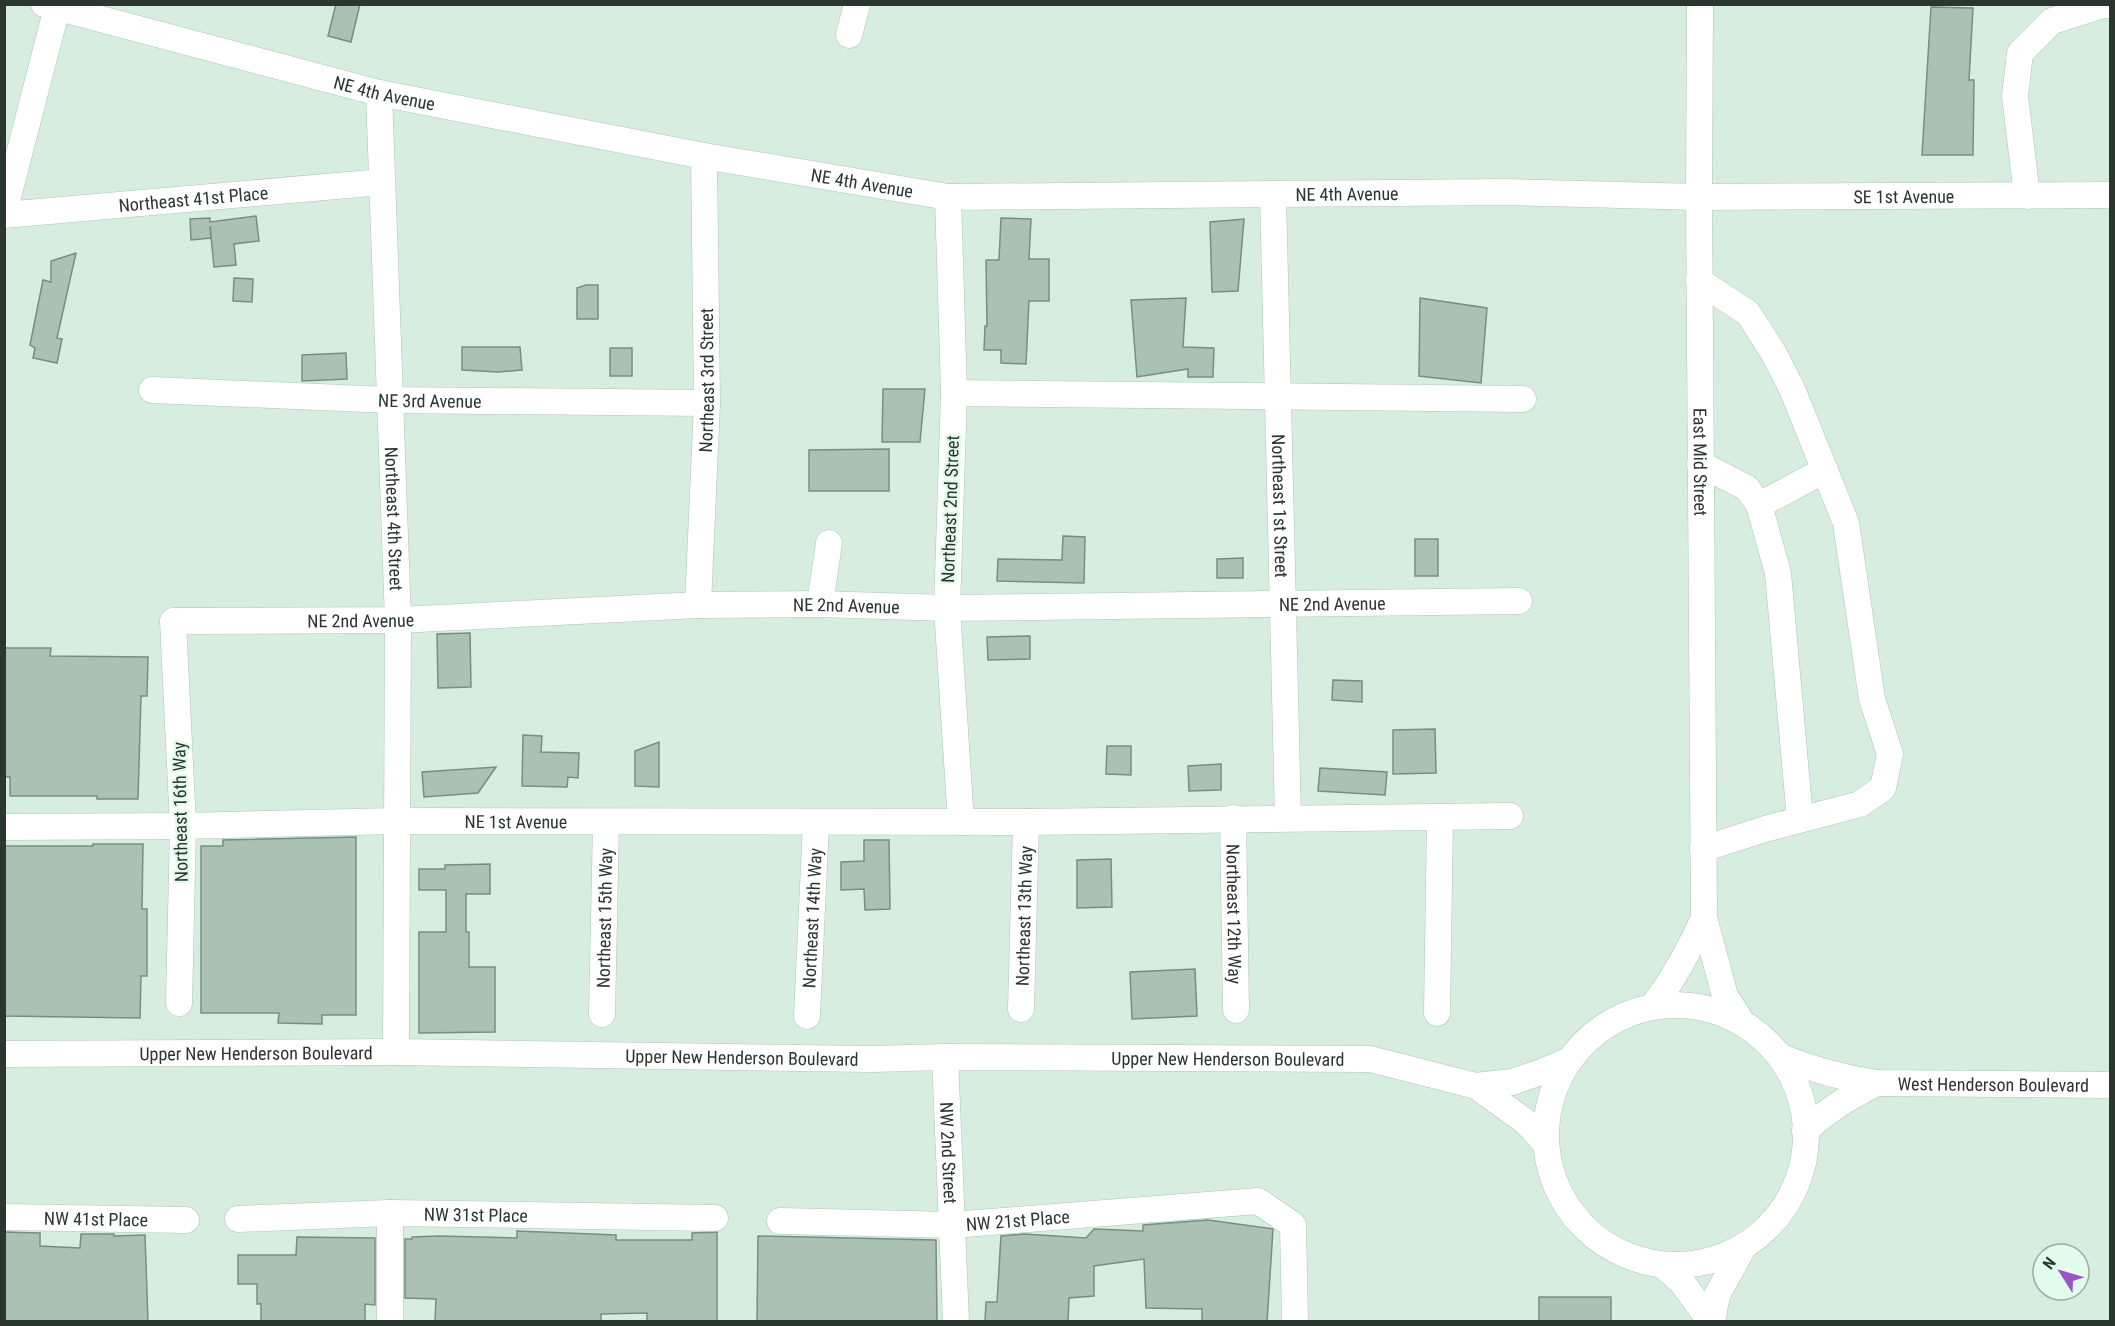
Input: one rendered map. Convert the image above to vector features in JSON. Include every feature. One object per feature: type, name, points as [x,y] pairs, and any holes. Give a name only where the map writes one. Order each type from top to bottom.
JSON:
[{"type":"street","points":[[849,35],[857,4]]},
{"type":"street","name":"East Mid Street","points":[[1700,4],[1698,196],[1704,918],[1725,996],[1742,1022]]},
{"type":"street","points":[[2027,196],[2015,96],[2020,53],[2052,21],[2103,5],[2110,5]]},
{"type":"street","points":[[4,214],[53,6]]},
{"type":"street","name":"NE 4th Avenue","points":[[53,6],[379,93],[704,156],[948,197],[1507,192],[1698,196]]},
{"type":"street","name":"Northeast 4th Street","points":[[379,93],[398,620],[396,1052]]},
{"type":"street","name":"Northeast 3rd Street","points":[[698,605],[706,403],[704,156]]},
{"type":"street","name":"Northeast 41st Place","points":[[4,214],[382,182]]},
{"type":"street","name":"Northeast 1st Street","points":[[1273,194],[1288,818]]},
{"type":"street","name":"SE 1st Avenue","points":[[1698,196],[2110,195]]},
{"type":"street","name":"Northeast 2nd Street","points":[[948,197],[954,393],[947,608],[961,822]]},
{"type":"street","points":[[1699,282],[1748,313],[1773,352],[1792,389],[1825,470],[1846,523],[1872,699],[1890,754],[1884,788],[1860,804],[1800,819],[1703,849]]},
{"type":"street","name":"NE 3rd Avenue","points":[[153,390],[389,400],[706,403]]},
{"type":"street","points":[[954,393],[1523,399]]},
{"type":"street","points":[[1700,464],[1747,488],[1759,505],[1778,573],[1800,819]]},
{"type":"street","points":[[1759,505],[1825,470]]},
{"type":"street","points":[[820,604],[829,543]]},
{"type":"street","name":"NE 2nd Avenue","points":[[173,621],[398,620],[698,605],[820,604],[947,608],[1519,601]]},
{"type":"street","name":"Northeast 16th Way","points":[[173,621],[183,826],[179,1004]]},
{"type":"street","name":"NE 1st Avenue","points":[[4,827],[397,821],[1026,822],[1510,816]]},
{"type":"street","points":[[1437,1013],[1440,817]]},
{"type":"street","name":"Northeast 12th Way","points":[[1233,818],[1236,1010]]},
{"type":"street","name":"Northeast 15th Way","points":[[602,1014],[606,822]]},
{"type":"street","name":"Northeast 14th Way","points":[[807,1017],[816,822]]},
{"type":"street","name":"Northeast 13th Way","points":[[1021,1009],[1026,822]]},
{"type":"street","name":"East Mid Street","points":[[1652,1007],[1668,987],[1686,957],[1704,918]]},
{"type":"street","points":[[1683,1005],[1713,1010],[1742,1022],[1763,1038],[1781,1057],[1798,1090],[1805,1131],[1803,1162],[1791,1195],[1771,1224],[1744,1246],[1718,1258],[1690,1265],[1662,1265],[1626,1256],[1595,1238],[1570,1212],[1553,1179],[1546,1144],[1548,1114],[1555,1086],[1570,1060],[1592,1036],[1620,1018],[1652,1007],[1683,1005]]},
{"type":"street","name":"Upper New Henderson Boulevard","points":[[4,1054],[396,1052],[872,1059],[945,1056],[1370,1059],[1476,1086],[1512,1082],[1570,1060]]},
{"type":"street","name":"NW 2nd Street","points":[[945,1056],[956,1322]]},
{"type":"street","name":"West Henderson Boulevard","points":[[1781,1057],[1810,1069],[1842,1078],[1877,1083],[2110,1085]]},
{"type":"street","name":"West Henderson Boulevard","points":[[1805,1131],[1819,1117],[1845,1099],[1877,1083]]},
{"type":"street","name":"Upper New Henderson Boulevard","points":[[1476,1086],[1526,1122],[1546,1144]]},
{"type":"street","name":"NW 21st Place","points":[[780,1221],[952,1225],[1258,1201],[1293,1225],[1295,1322]]},
{"type":"street","points":[[390,1213],[390,1322]]},
{"type":"street","name":"NW 31st Place","points":[[238,1219],[390,1213],[715,1218]]},
{"type":"street","name":"NW 41st Place","points":[[4,1217],[186,1220]]},
{"type":"street","points":[[1711,1322],[1717,1295],[1744,1246]]},
{"type":"street","points":[[1662,1265],[1681,1281],[1711,1322]]},
{"type":"building","points":[[336,4],[360,4],[351,42],[328,36]]},
{"type":"building","points":[[1931,7],[1973,8],[1969,80],[1974,80],[1973,155],[1922,155]]},
{"type":"building","points":[[256,216],[259,241],[234,244],[236,265],[214,267],[210,226],[211,238],[191,240],[190,219],[210,218],[210,222]]},
{"type":"building","points":[[1001,218],[1031,219],[1029,259],[1049,259],[1049,301],[1029,301],[1026,364],[1001,363],[1001,350],[984,350],[985,326],[987,326],[986,260],[999,260]]},
{"type":"building","points":[[1244,219],[1238,291],[1212,292],[1210,222]]},
{"type":"building","points":[[76,253],[57,338],[62,339],[57,363],[33,358],[35,348],[30,345],[43,280],[51,282],[51,261]]},
{"type":"building","points":[[234,278],[253,279],[252,302],[233,301]]},
{"type":"building","points":[[598,285],[598,319],[577,319],[577,288]]},
{"type":"building","points":[[1186,298],[1183,347],[1214,348],[1213,377],[1188,377],[1188,369],[1137,377],[1131,300]]},
{"type":"building","points":[[1420,298],[1487,308],[1481,383],[1419,376]]},
{"type":"building","points":[[462,347],[520,347],[522,370],[498,372],[462,370]]},
{"type":"building","points":[[610,348],[632,348],[632,376],[610,376]]},
{"type":"building","points":[[346,353],[347,379],[302,381],[302,355]]},
{"type":"building","points":[[883,389],[925,389],[920,442],[882,442]]},
{"type":"building","points":[[889,449],[889,491],[809,491],[809,450]]},
{"type":"building","points":[[1063,536],[1085,537],[1084,583],[997,581],[998,559],[1062,560]]},
{"type":"building","points":[[1415,539],[1438,539],[1438,576],[1415,576]]},
{"type":"building","points":[[1243,558],[1243,578],[1217,578],[1217,559]]},
{"type":"building","points":[[470,633],[471,687],[438,688],[437,634]]},
{"type":"building","points":[[1030,636],[1030,659],[988,660],[987,637]]},
{"type":"building","points":[[4,648],[51,648],[50,656],[148,657],[147,696],[141,696],[138,799],[97,799],[97,796],[10,796],[10,777],[4,777]]},
{"type":"building","points":[[1333,680],[1362,681],[1362,702],[1332,700]]},
{"type":"building","points":[[1435,729],[1436,773],[1393,774],[1393,730]]},
{"type":"building","points":[[523,735],[542,736],[541,752],[579,753],[578,778],[568,777],[567,787],[522,786]]},
{"type":"building","points":[[659,742],[659,787],[635,786],[635,751]]},
{"type":"building","points":[[1107,746],[1131,746],[1131,775],[1106,774]]},
{"type":"building","points":[[1221,764],[1221,790],[1189,791],[1188,766]]},
{"type":"building","points":[[496,767],[478,793],[424,797],[422,772]]},
{"type":"building","points":[[1320,768],[1387,772],[1385,795],[1318,791]]},
{"type":"building","points":[[356,837],[356,1015],[322,1015],[322,1024],[278,1023],[279,1013],[201,1013],[201,846],[223,846],[223,840]]},
{"type":"building","points":[[864,840],[889,840],[890,909],[865,910],[864,889],[841,890],[841,862],[864,861]]},
{"type":"building","points":[[93,844],[143,844],[142,909],[147,909],[147,976],[141,976],[140,1018],[4,1016],[4,846],[93,846]]},
{"type":"building","points":[[1111,859],[1112,907],[1077,908],[1077,860]]},
{"type":"building","points":[[490,864],[490,894],[466,894],[466,932],[469,932],[469,967],[495,967],[495,1032],[419,1033],[419,932],[446,932],[446,890],[419,890],[419,869],[445,869],[445,865]]},
{"type":"building","points":[[1195,969],[1197,1016],[1132,1019],[1130,972]]},
{"type":"building","points":[[1208,1220],[1273,1229],[1267,1322],[1202,1322],[1202,1309],[1146,1308],[1144,1259],[1094,1266],[1094,1296],[1069,1298],[1068,1322],[985,1322],[986,1302],[997,1302],[1001,1236],[1024,1234],[1086,1238],[1094,1229],[1143,1231],[1143,1225]]},
{"type":"building","points":[[517,1231],[616,1235],[616,1240],[692,1240],[692,1233],[717,1232],[717,1322],[647,1322],[647,1313],[601,1314],[601,1322],[435,1322],[436,1299],[405,1298],[405,1239],[439,1236],[517,1238]]},
{"type":"building","points":[[4,1232],[40,1233],[40,1246],[80,1248],[81,1234],[145,1235],[148,1322],[4,1322]]},
{"type":"building","points":[[758,1236],[936,1240],[937,1322],[757,1322]]},
{"type":"building","points":[[297,1237],[375,1238],[375,1305],[365,1304],[365,1322],[261,1322],[261,1304],[257,1304],[257,1284],[238,1284],[238,1255],[296,1255]]},
{"type":"building","points":[[1539,1297],[1611,1297],[1611,1322],[1539,1322]]}]
